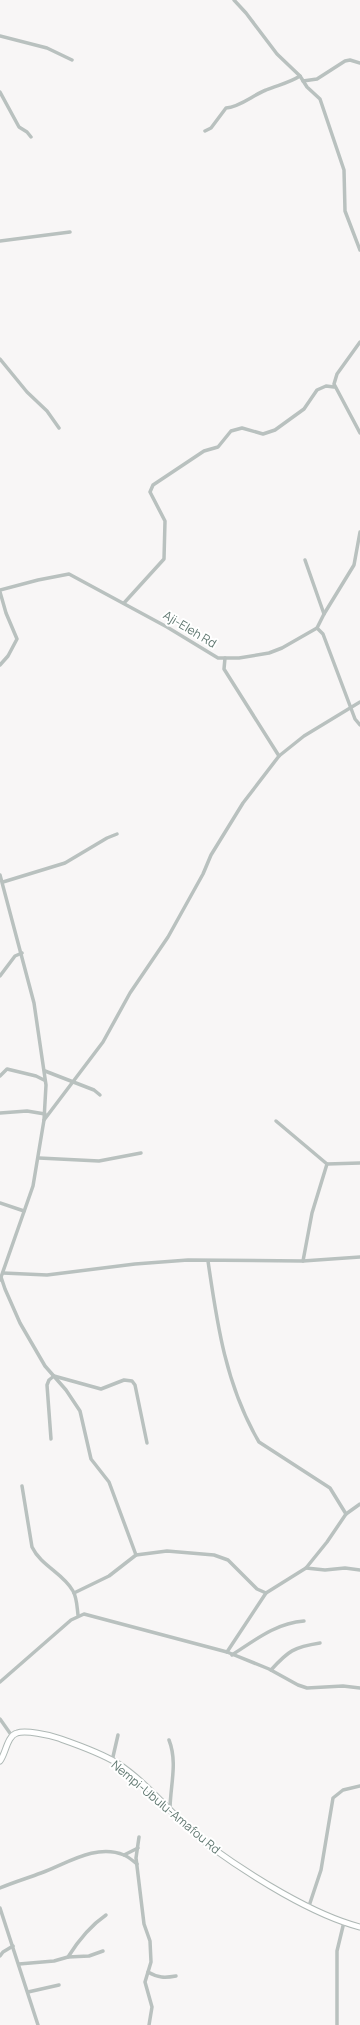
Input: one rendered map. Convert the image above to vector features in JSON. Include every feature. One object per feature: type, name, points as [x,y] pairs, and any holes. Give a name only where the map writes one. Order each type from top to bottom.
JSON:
[{"type":"street","points":[[234,0],[246,13],[277,54],[300,76],[320,99],[344,170],[345,211],[360,250]]},
{"type":"street","points":[[0,36],[47,48],[72,60]]},
{"type":"street","points":[[303,81],[317,79],[345,60],[360,63]]},
{"type":"street","points":[[205,131],[211,128],[226,108],[235,106],[266,90],[290,83],[300,76]]},
{"type":"street","points":[[0,92],[19,127],[27,132],[31,137]]},
{"type":"street","points":[[0,241],[70,232]]},
{"type":"street","points":[[360,342],[334,380],[334,387],[360,433]]},
{"type":"street","points":[[0,359],[59,428]]},
{"type":"street","points":[[124,603],[164,559],[165,521],[150,492],[153,485],[204,451],[218,447],[231,432],[242,428],[263,434],[275,430],[304,410],[317,390],[326,386],[334,387]]},
{"type":"street","points":[[360,534],[354,565],[317,628],[323,634],[356,719],[360,725]]},
{"type":"street","points":[[305,560],[324,614]]},
{"type":"street","name":"Aji-Eleh Rd","points":[[0,591],[38,580],[69,574],[124,603],[218,658],[239,658],[269,652],[294,642],[317,628]]},
{"type":"street","points":[[0,591],[6,613],[17,639],[8,656],[0,664]]},
{"type":"street","points":[[225,658],[224,669],[279,756]]},
{"type":"street","points":[[44,1120],[103,1042],[130,993],[168,937],[203,874],[211,855],[242,803],[279,756],[304,736],[351,706],[360,702]]},
{"type":"street","points":[[3,882],[65,863],[107,838],[117,834]]},
{"type":"street","points":[[0,875],[22,953],[34,1003],[45,1071],[45,1114],[39,1158],[33,1186],[1,1276],[5,1290],[20,1323],[45,1366],[69,1394],[80,1411],[91,1459],[109,1482],[136,1555]]},
{"type":"street","points":[[0,976],[15,956],[22,953]]},
{"type":"street","points":[[0,1076],[7,1069],[44,1080]]},
{"type":"street","points":[[45,1071],[72,1083],[94,1090],[100,1095]]},
{"type":"street","points":[[0,1113],[27,1111],[45,1114]]},
{"type":"street","points":[[276,1121],[327,1164],[360,1163]]},
{"type":"street","points":[[39,1158],[99,1161],[141,1153]]},
{"type":"street","points":[[303,1262],[312,1213],[327,1164]]},
{"type":"street","points":[[0,1203],[24,1211]]},
{"type":"street","points":[[1,1276],[47,1275],[135,1264],[188,1260],[303,1262],[360,1257]]},
{"type":"street","points":[[208,1261],[218,1332],[231,1382],[252,1431],[259,1442],[330,1488],[346,1514]]},
{"type":"street","points":[[51,1439],[47,1385],[49,1380],[54,1376]]},
{"type":"street","points":[[54,1376],[101,1389],[124,1380],[132,1381],[135,1385],[147,1443]]},
{"type":"street","points":[[22,1486],[32,1547],[36,1556],[66,1582],[74,1593],[78,1615]]},
{"type":"street","points":[[227,1652],[266,1593],[306,1568],[327,1542],[346,1514],[360,1504]]},
{"type":"street","points":[[74,1593],[109,1576],[136,1555],[167,1551],[214,1555],[228,1560],[257,1589],[266,1593]]},
{"type":"street","points":[[306,1568],[360,1570]]},
{"type":"street","points":[[0,1682],[78,1615],[84,1614],[227,1652],[271,1670],[298,1685],[307,1688],[342,1686],[360,1689]]},
{"type":"street","points":[[232,1655],[276,1627],[292,1622],[304,1621]]},
{"type":"street","points":[[271,1670],[287,1653],[307,1645],[320,1643]]},
{"type":"street","points":[[0,1719],[12,1736],[0,1761]]},
{"type":"street","name":"Nempi-Ubulu-Amafou Rd","points":[[12,1736],[17,1732],[47,1735],[87,1748],[112,1761],[133,1776],[170,1811],[226,1858],[257,1878],[309,1906],[344,1922],[360,1927]]},
{"type":"street","points":[[112,1761],[118,1735]]},
{"type":"street","points":[[169,1740],[175,1765],[170,1794],[170,1811]]},
{"type":"street","points":[[309,1906],[321,1870],[333,1798],[343,1790],[360,1786]]},
{"type":"street","points":[[139,1837],[136,1858],[144,1924],[150,1941],[151,1962],[145,1982],[152,2007],[149,2025]]},
{"type":"street","points":[[124,1855],[138,1848]]},
{"type":"street","points":[[0,1888],[40,1874],[76,1857],[111,1852],[124,1855],[137,1864]]},
{"type":"street","points":[[0,1908],[14,1946],[38,2025]]},
{"type":"street","points":[[68,1957],[75,1945],[87,1931],[106,1915]]},
{"type":"street","points":[[337,2025],[337,1951],[344,1922]]},
{"type":"street","points":[[0,1956],[3,1952],[14,1946]]},
{"type":"street","points":[[19,1964],[54,1961],[68,1957],[89,1956],[103,1950]]},
{"type":"street","points":[[148,1972],[156,1977],[164,1978],[176,1976]]},
{"type":"street","points":[[28,1992],[59,1985]]}]
